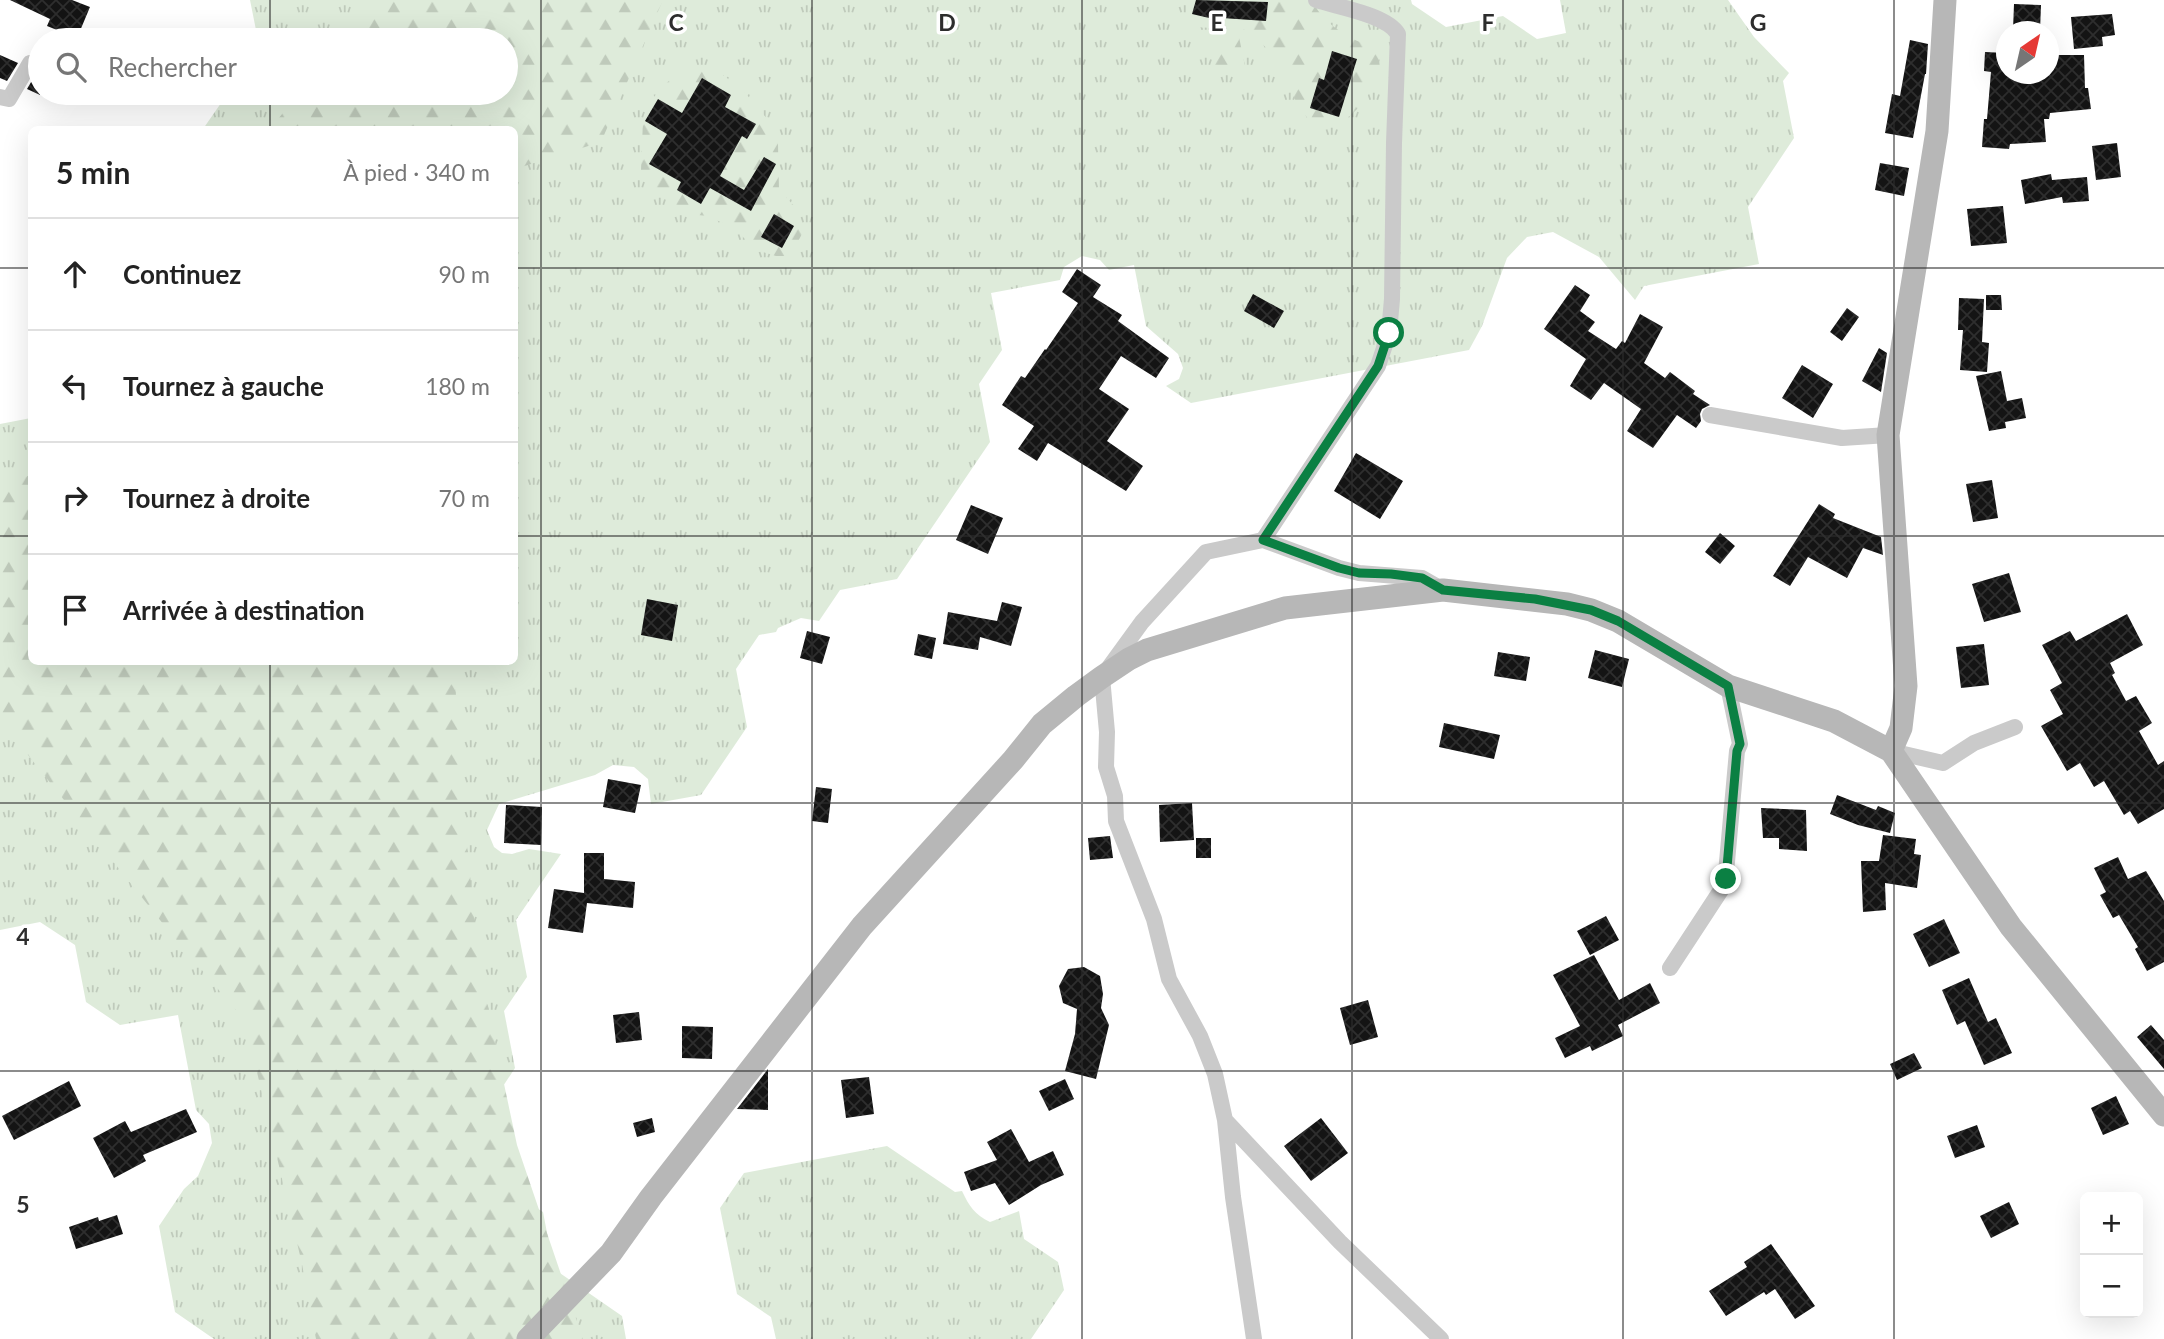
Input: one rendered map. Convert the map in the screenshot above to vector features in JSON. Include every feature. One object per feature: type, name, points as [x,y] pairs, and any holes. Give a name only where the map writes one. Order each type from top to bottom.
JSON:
[{"type":"street","points":[[1263,540],[1378,366],[1389,333],[1398,34],[1394,26],[1381,20],[1316,0]]},
{"type":"street","points":[[1891,751],[1900,728],[1906,687],[1888,435],[1937,131],[1945,0]]},
{"type":"street","points":[[0,97],[9,99],[28,66]]},
{"type":"street","points":[[1710,415],[1842,438],[1888,435]]},
{"type":"street","points":[[1254,1339],[1225,1121],[1215,1074],[1200,1036],[1169,979],[1154,919],[1116,821],[1115,796],[1106,766],[1107,732],[1102,677],[1142,622],[1206,552],[1263,540],[1339,568],[1359,573],[1422,578],[1443,590]]},
{"type":"street","points":[[528,1339],[611,1253],[651,1197],[862,926],[1013,760],[1042,724],[1102,677],[1147,650],[1285,608],[1443,590],[1535,599],[1591,610],[1618,621],[1728,686],[1834,721],[1891,751],[1943,763],[1975,743],[2015,727]]},
{"type":"street","points":[[1670,968],[1725,884],[1737,751],[1740,744],[1728,686]]},
{"type":"street","points":[[1891,751],[2011,926],[2164,1115]]},
{"type":"street","points":[[1225,1121],[1340,1242],[1441,1339]]},
{"type":"green space","points":[[250,0],[1411,0],[1412,4],[1446,27],[1503,16],[1537,39],[1566,33],[1560,0],[1728,0],[1754,37],[1789,73],[1783,81],[1794,138],[1748,207],[1759,264],[1644,286],[1635,300],[1599,257],[1553,232],[1527,237],[1507,258],[1482,326],[1469,350],[1191,403],[1166,386],[1179,379],[1183,368],[1178,354],[1146,326],[1134,265],[1109,270],[1100,260],[1082,256],[1064,267],[1060,280],[991,293],[1002,350],[979,384],[990,442],[897,579],[840,590],[819,621],[801,618],[778,628],[776,632],[759,635],[736,669],[747,727],[701,795],[651,804],[648,779],[634,767],[613,765],[595,775],[499,804],[487,830],[494,847],[502,853],[512,854],[529,849],[561,854],[516,920],[527,977],[504,1011],[515,1068],[492,1103],[508,1189],[543,1212],[554,1269],[622,1316],[626,1339],[214,1339],[175,1312],[159,1226],[184,1189],[198,1176],[212,1143],[209,1124],[196,1110],[178,1015],[120,1025],[86,1002],[75,945],[40,922],[0,930],[0,424],[28,419],[28,665],[518,665],[518,126],[205,126],[220,105],[518,105],[518,28],[256,28]]},
{"type":"green space","points":[[374,0],[663,0],[601,142],[518,168],[518,126],[272,126],[289,105],[518,105],[518,28],[350,28]]},
{"type":"green space","points":[[1187,0],[1313,0],[1325,19],[1339,31],[1360,42],[1377,44],[1380,68],[1378,78],[1363,103],[1350,116],[1325,129],[1307,118],[1277,63],[1260,42],[1247,30],[1195,27],[1186,23]]},
{"type":"green space","points":[[1239,37],[1245,66],[1216,71],[1211,42]]},
{"type":"green space","points":[[692,69],[720,73],[742,89],[773,126],[778,145],[779,190],[799,211],[803,232],[787,256],[756,250],[735,229],[708,216],[688,214],[644,179],[641,170],[643,120],[647,107],[659,90],[674,76]]},
{"type":"green space","points":[[28,476],[28,665],[454,665],[462,798],[480,971],[517,1145],[583,1339],[316,1339],[302,1264],[245,1021],[168,930],[0,720],[0,492]]},
{"type":"green space","points":[[887,1146],[955,1192],[962,1191],[973,1210],[990,1222],[1019,1211],[1024,1239],[1058,1262],[1064,1290],[1031,1339],[776,1339],[771,1317],[737,1294],[720,1208],[744,1173]]},
{"type":"building","points":[[10,0],[72,0],[90,7],[81,28],[52,28],[47,26],[50,19]]},
{"type":"building","points":[[1196,0],[1268,2],[1266,21],[1222,18],[1222,21],[1192,14]]},
{"type":"building","points":[[2014,4],[2041,5],[2040,21],[2013,21]]},
{"type":"building","points":[[2112,14],[2115,35],[2102,37],[2103,46],[2074,49],[2071,17]]},
{"type":"building","points":[[1910,40],[1928,44],[1926,74],[1913,138],[1885,133],[1892,94],[1900,96]]},
{"type":"building","points":[[1332,51],[1357,59],[1339,117],[1310,108],[1319,78],[1324,80]]},
{"type":"building","points":[[1985,52],[1996,53],[1996,84],[2059,84],[2059,55],[2084,55],[2085,88],[2088,88],[2091,109],[2050,113],[2049,119],[2044,119],[2046,142],[2010,144],[2009,149],[1982,147],[1991,72],[1984,71]]},
{"type":"building","points":[[0,55],[18,63],[7,81],[0,78]]},
{"type":"building","points":[[702,78],[731,95],[725,107],[756,124],[747,139],[742,136],[720,176],[744,190],[764,157],[776,164],[751,211],[710,188],[701,204],[677,190],[681,182],[649,164],[667,134],[645,121],[658,99],[682,113]]},
{"type":"building","points":[[2117,143],[2121,177],[2096,180],[2092,146]]},
{"type":"building","points":[[1880,163],[1909,168],[1904,196],[1875,190]]},
{"type":"building","points":[[2051,174],[2052,180],[2087,177],[2089,201],[2063,203],[2062,197],[2025,204],[2021,180]]},
{"type":"building","points":[[2003,206],[2007,243],[1971,246],[1967,209]]},
{"type":"building","points":[[774,214],[794,226],[782,248],[761,237]]},
{"type":"building","points":[[1077,269],[1101,285],[1093,297],[1122,315],[1118,321],[1169,358],[1156,378],[1121,356],[1099,389],[1129,409],[1107,441],[1143,466],[1126,491],[1048,443],[1037,461],[1018,449],[1034,426],[1002,405],[1021,376],[1025,378],[1046,350],[1078,303],[1062,292]]},
{"type":"building","points":[[1575,285],[1590,295],[1580,311],[1595,322],[1588,331],[1616,349],[1622,341],[1625,343],[1640,314],[1663,327],[1644,363],[1665,378],[1670,372],[1695,391],[1693,394],[1710,405],[1702,409],[1701,421],[1696,428],[1677,415],[1653,448],[1627,431],[1641,409],[1604,383],[1591,400],[1570,386],[1586,359],[1544,329]]},
{"type":"building","points":[[1253,294],[1284,311],[1274,328],[1244,311]]},
{"type":"building","points":[[1986,295],[2001,295],[2002,310],[1986,310]]},
{"type":"building","points":[[1959,298],[1984,299],[1982,342],[1989,343],[1987,372],[1960,370],[1963,330],[1958,330]]},
{"type":"building","points":[[1847,308],[1859,317],[1842,341],[1830,332]]},
{"type":"building","points":[[1879,348],[1887,353],[1881,392],[1862,381]]},
{"type":"building","points":[[1802,365],[1833,384],[1813,418],[1782,398]]},
{"type":"building","points":[[2001,371],[2007,401],[2022,398],[2026,418],[2005,422],[2006,428],[1989,431],[1976,376]]},
{"type":"building","points":[[1356,453],[1403,481],[1380,519],[1334,491]]},
{"type":"building","points":[[1992,480],[1998,518],[1973,522],[1966,484]]},
{"type":"building","points":[[1819,504],[1835,514],[1833,518],[1881,537],[1883,555],[1863,548],[1847,578],[1808,557],[1790,586],[1773,576]]},
{"type":"building","points":[[971,505],[1003,518],[988,554],[956,540]]},
{"type":"building","points":[[1720,533],[1735,546],[1720,564],[1705,552]]},
{"type":"building","points":[[2009,573],[2021,612],[1984,622],[1972,584]]},
{"type":"building","points":[[647,599],[678,605],[672,641],[641,635]]},
{"type":"building","points":[[1002,602],[1022,607],[1011,646],[980,637],[978,650],[943,644],[948,612],[997,621]]},
{"type":"building","points":[[2127,614],[2143,645],[2110,663],[2115,673],[2112,675],[2126,701],[2136,696],[2152,723],[2139,731],[2158,765],[2164,761],[2164,809],[2138,824],[2130,811],[2124,815],[2104,781],[2094,787],[2080,763],[2067,771],[2041,726],[2063,714],[2050,690],[2062,683],[2042,645],[2070,631],[2076,641]]},
{"type":"building","points":[[807,631],[830,637],[822,664],[800,658]]},
{"type":"building","points":[[918,634],[936,638],[932,659],[914,655]]},
{"type":"building","points":[[1984,644],[1989,685],[1961,688],[1956,647]]},
{"type":"building","points":[[1595,650],[1629,659],[1622,687],[1588,678]]},
{"type":"building","points":[[1498,652],[1530,657],[1526,681],[1494,676]]},
{"type":"building","points":[[1444,723],[1500,735],[1494,759],[1439,747]]},
{"type":"building","points":[[608,779],[641,785],[635,813],[603,807]]},
{"type":"building","points":[[816,787],[832,789],[828,823],[812,821]]},
{"type":"building","points":[[1837,795],[1876,810],[1878,806],[1895,813],[1890,833],[1830,814]]},
{"type":"building","points":[[1192,803],[1194,840],[1160,842],[1159,805]]},
{"type":"building","points":[[506,805],[542,807],[541,845],[504,843]]},
{"type":"building","points":[[1761,808],[1806,810],[1807,851],[1779,849],[1779,838],[1763,838]]},
{"type":"building","points":[[1883,835],[1916,839],[1914,854],[1921,855],[1917,888],[1885,883],[1886,910],[1863,912],[1861,861],[1879,861]]},
{"type":"building","points":[[1110,836],[1113,858],[1090,860],[1088,838]]},
{"type":"building","points":[[1196,838],[1211,838],[1211,858],[1196,858]]},
{"type":"building","points":[[584,853],[604,853],[604,879],[635,882],[633,908],[587,903],[583,933],[548,928],[554,889],[584,893]]},
{"type":"building","points":[[2118,857],[2128,879],[2146,871],[2164,901],[2164,962],[2147,971],[2135,949],[2138,947],[2119,915],[2113,918],[2100,895],[2106,892],[2094,868]]},
{"type":"building","points":[[1606,916],[1619,940],[1590,955],[1577,931]]},
{"type":"building","points":[[1944,919],[1960,953],[1929,967],[1913,934]]},
{"type":"building","points":[[1594,955],[1619,1000],[1650,983],[1660,1003],[1618,1025],[1623,1036],[1592,1051],[1590,1046],[1565,1058],[1555,1038],[1580,1026],[1553,975]]},
{"type":"building","points":[[1084,967],[1100,976],[1103,994],[1101,1008],[1109,1025],[1096,1079],[1065,1071],[1075,1034],[1077,1009],[1063,1003],[1059,986],[1068,969]]},
{"type":"building","points":[[1969,978],[1988,1022],[1996,1018],[2012,1053],[1984,1065],[1965,1021],[1957,1025],[1942,990]]},
{"type":"building","points":[[1368,1000],[1378,1037],[1350,1045],[1340,1008]]},
{"type":"building","points":[[639,1012],[642,1040],[616,1043],[613,1015]]},
{"type":"building","points":[[2151,1025],[2164,1040],[2164,1069],[2137,1037]]},
{"type":"building","points":[[682,1026],[713,1027],[712,1059],[682,1058]]},
{"type":"building","points":[[1914,1053],[1922,1068],[1897,1080],[1890,1064]]},
{"type":"building","points":[[768,1069],[768,1110],[737,1109]]},
{"type":"building","points":[[869,1077],[874,1114],[846,1118],[841,1080]]},
{"type":"building","points":[[1065,1079],[1074,1099],[1049,1111],[1039,1091]]},
{"type":"building","points":[[69,1081],[81,1106],[14,1140],[2,1116]]},
{"type":"building","points":[[2116,1096],[2129,1124],[2103,1135],[2091,1108]]},
{"type":"building","points":[[186,1109],[197,1132],[143,1155],[146,1161],[114,1178],[93,1138],[125,1121],[131,1132]]},
{"type":"building","points":[[652,1118],[655,1132],[637,1137],[633,1123]]},
{"type":"building","points":[[1321,1118],[1348,1153],[1311,1181],[1284,1146]]},
{"type":"building","points":[[1977,1125],[1985,1147],[1955,1158],[1947,1136]]},
{"type":"building","points":[[1011,1129],[1029,1162],[1053,1151],[1064,1175],[1041,1185],[1009,1205],[995,1183],[971,1191],[964,1172],[997,1160],[987,1142]]},
{"type":"building","points":[[2009,1202],[2019,1224],[1991,1238],[1980,1216]]},
{"type":"building","points":[[117,1215],[123,1234],[76,1249],[69,1227],[98,1217],[99,1221]]},
{"type":"building","points":[[1771,1244],[1815,1306],[1795,1319],[1775,1289],[1766,1295],[1764,1292],[1726,1316],[1709,1291],[1747,1267],[1744,1262]]},
{"type":"route","points":[[1389,333],[1378,366],[1263,540],[1359,573],[1422,578],[1443,590],[1535,599],[1591,610],[1618,621],[1728,686],[1740,744],[1737,751],[1726,879]]}]
